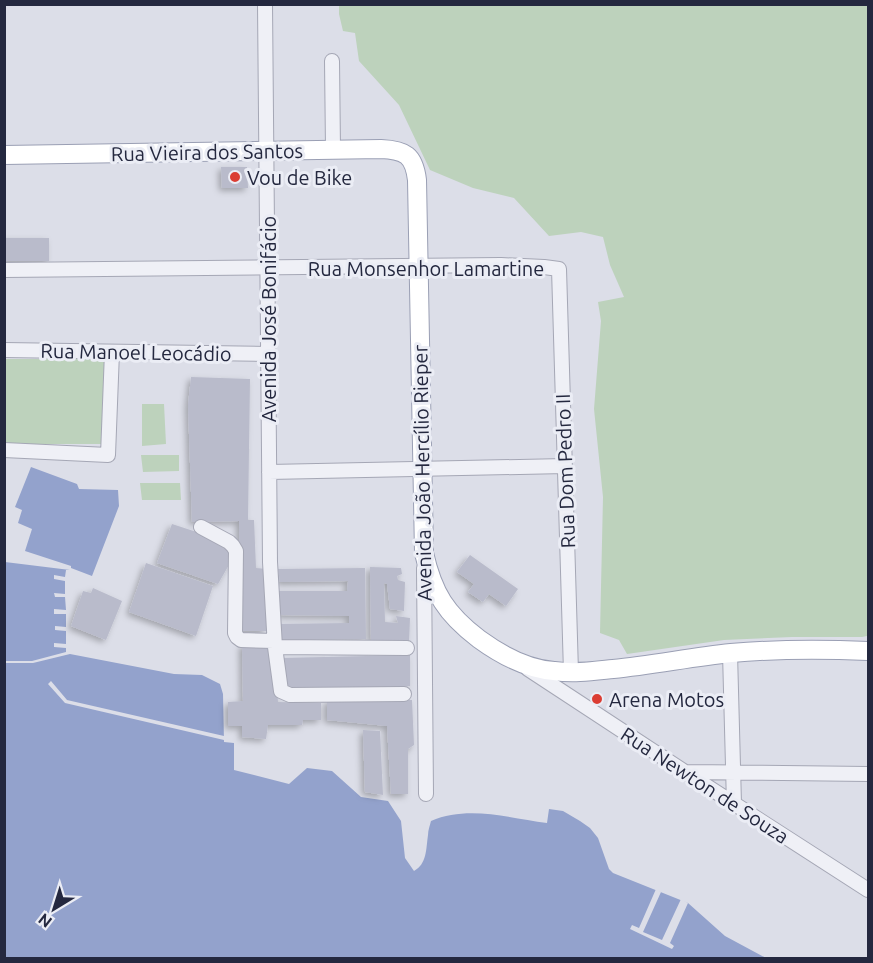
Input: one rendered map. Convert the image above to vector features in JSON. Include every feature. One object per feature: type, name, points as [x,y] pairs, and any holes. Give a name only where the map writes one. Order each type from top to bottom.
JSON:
[{"type":"main road","name":"Rua Vieira dos Santos","points":[[4,155],[333,149],[393,149],[408,155]]},
{"type":"main road","name":"Avenida João Hercílio Rieper","points":[[408,155],[416,169],[417,180],[424,553]]},
{"type":"main road","name":"Rua Newton de Souza","points":[[424,553],[433,586],[457,621],[483,642],[516,661]]},
{"type":"main road","points":[[516,661],[553,671],[571,672],[623,668],[730,654],[788,650],[868,651]]},
{"type":"street","name":"Avenida José Bonifácio","points":[[265,4],[270,562],[275,644],[281,691],[290,696],[404,694]]},
{"type":"street","points":[[332,61],[333,149]]},
{"type":"street","name":"Rua Monsenhor Lamartine","points":[[4,270],[418,266],[523,266],[559,269]]},
{"type":"street","name":"Rua Dom Pedro II","points":[[559,269],[571,672]]},
{"type":"street","name":"Rua Manoel Leocádio","points":[[4,350],[268,354]]},
{"type":"street","points":[[4,450],[108,455],[112,352]]},
{"type":"street","points":[[269,472],[565,466]]},
{"type":"street","points":[[201,527],[229,542],[236,551],[235,633],[237,638],[275,644],[407,648]]},
{"type":"street","name":"Avenida João Hercílio Rieper","points":[[424,553],[426,794]]},
{"type":"street","points":[[730,654],[734,804]]},
{"type":"street","name":"Rua Newton de Souza","points":[[516,661],[868,890]]},
{"type":"street","points":[[685,772],[868,774]]},
{"type":"green space","points":[[339,5],[868,5],[867,636],[724,640],[627,654],[619,640],[600,633],[603,497],[594,409],[601,321],[598,302],[624,297],[610,265],[603,237],[581,232],[549,236],[514,198],[473,188],[430,170],[399,105],[359,61],[355,33],[343,31]]},
{"type":"green space","points":[[5,359],[105,359],[105,444],[5,444]]},
{"type":"green space","points":[[142,404],[164,404],[166,444],[142,446]]},
{"type":"green space","points":[[141,455],[179,455],[179,471],[143,472]]},
{"type":"green space","points":[[140,483],[180,483],[181,500],[142,500]]},
{"type":"water","points":[[31,467],[77,484],[79,489],[118,490],[119,506],[92,576],[71,568],[71,566],[25,551],[32,529],[18,523],[22,510],[15,507]]},
{"type":"water","points":[[5,562],[70,570],[70,654],[174,674],[202,675],[220,684],[223,694],[224,742],[234,743],[234,770],[289,784],[307,768],[332,771],[361,797],[388,801],[401,821],[405,858],[414,871],[424,860],[431,821],[445,816],[474,813],[547,823],[549,809],[563,811],[590,828],[598,838],[609,869],[613,873],[688,903],[725,936],[766,958],[5,958]]},
{"type":"pier","points":[[66,570],[70,570],[70,654],[33,663],[5,663],[5,661],[32,661],[66,652],[66,648],[54,647],[54,643],[66,644],[66,631],[55,630],[55,626],[66,627],[66,614],[54,614],[54,609],[66,610],[65,597],[55,597],[54,593],[65,594],[65,581],[54,579],[54,575],[65,577]]},
{"type":"pier","points":[[51,681],[67,700],[224,736],[224,740],[65,703],[48,684]]},
{"type":"pier","points":[[656,889],[661,892],[643,932],[662,940],[681,899],[688,903],[670,943],[674,946],[672,949],[630,929],[632,925],[639,928]]},
{"type":"building","name":"Vou de Bike","points":[[221,167],[247,167],[248,188],[222,188]]},
{"type":"building","points":[[4,238],[49,238],[49,261],[4,261]]},
{"type":"building","points":[[191,377],[250,379],[248,520],[254,520],[256,568],[267,569],[266,631],[240,631],[239,521],[192,522],[188,405]]},
{"type":"building","points":[[172,524],[221,540],[234,556],[218,584],[157,563]]},
{"type":"building","points":[[470,555],[518,589],[506,606],[489,594],[483,602],[468,592],[474,584],[457,572]]},
{"type":"building","points":[[146,563],[213,586],[196,636],[129,612]]},
{"type":"building","points":[[370,567],[401,568],[402,574],[397,576],[398,580],[405,582],[404,611],[390,609],[387,584],[384,583],[385,622],[398,623],[396,616],[410,618],[409,642],[371,640]]},
{"type":"building","points":[[365,568],[366,639],[275,640],[274,624],[349,623],[349,616],[280,615],[278,591],[347,591],[348,581],[280,582],[278,569]]},
{"type":"building","points":[[93,588],[122,601],[106,640],[71,626],[83,591],[91,593]]},
{"type":"building","points":[[242,644],[274,645],[278,702],[321,703],[321,720],[303,720],[302,725],[268,725],[266,739],[242,737],[242,726],[228,726],[228,702],[243,701]]},
{"type":"building","points":[[410,655],[410,686],[284,689],[282,658]]},
{"type":"building","points":[[327,700],[412,700],[414,745],[408,749],[408,794],[391,794],[387,726],[327,720]]},
{"type":"building","points":[[363,730],[380,731],[383,795],[365,792]]},
{"type":"place","name":"Vou de Bike","points":[[235,177]]},
{"type":"place","name":"Arena Motos","points":[[597,699]]}]
